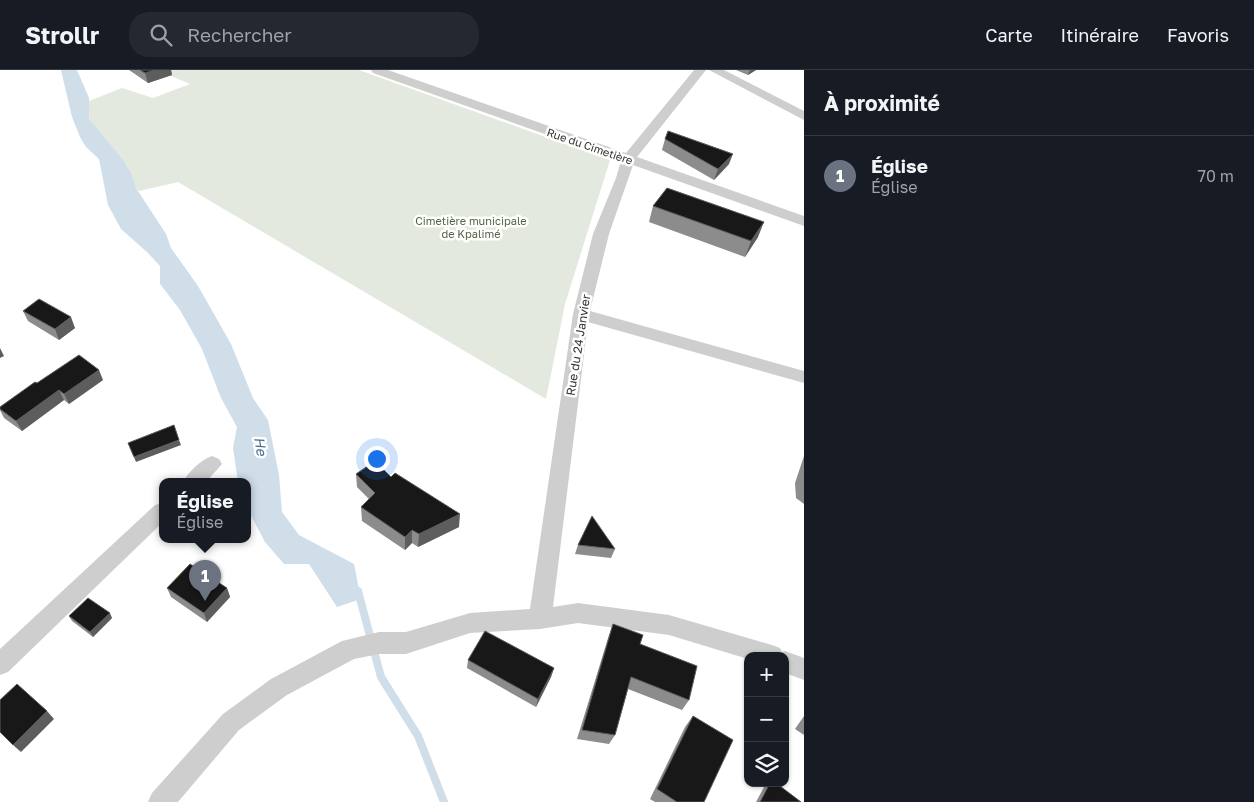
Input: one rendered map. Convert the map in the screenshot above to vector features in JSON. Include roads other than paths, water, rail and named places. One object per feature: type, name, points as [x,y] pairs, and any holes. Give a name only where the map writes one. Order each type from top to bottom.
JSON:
[{"type":"street","name":"Rue du Cimetière","points":[[377,70],[804,221]]},
{"type":"street","name":"Rue du 24 Janvier","points":[[540,619],[581,314],[601,234],[623,178],[628,159],[700,70]]},
{"type":"street","points":[[715,70],[804,116]]},
{"type":"street","points":[[581,314],[804,377]]},
{"type":"street","points":[[197,478],[212,464]]},
{"type":"street","points":[[0,664],[159,514]]},
{"type":"street","points":[[161,802],[231,722],[278,687],[350,649],[379,643],[406,643],[470,623],[540,619],[578,613],[669,625],[759,652]]},
{"type":"street","points":[[789,663],[804,669]]},
{"type":"water","points":[[61,70],[77,70],[89,98],[89,119],[124,161],[131,173],[136,188],[166,234],[171,248],[198,286],[231,344],[253,398],[268,420],[279,475],[282,512],[299,535],[354,564],[361,599],[337,607],[309,564],[284,564],[265,542],[251,516],[251,478],[237,478],[233,448],[237,427],[221,398],[202,349],[180,310],[160,284],[160,266],[121,229],[108,205],[99,159],[86,147],[72,117]]},
{"type":"waterway","name":"He","points":[[358,591],[381,677],[418,736],[444,802]]},
{"type":"place","name":"Église","points":[[205,601]]},
{"type":"park label","name":"Cimetière municipale de Kpalimé","points":[[471,226]]}]
